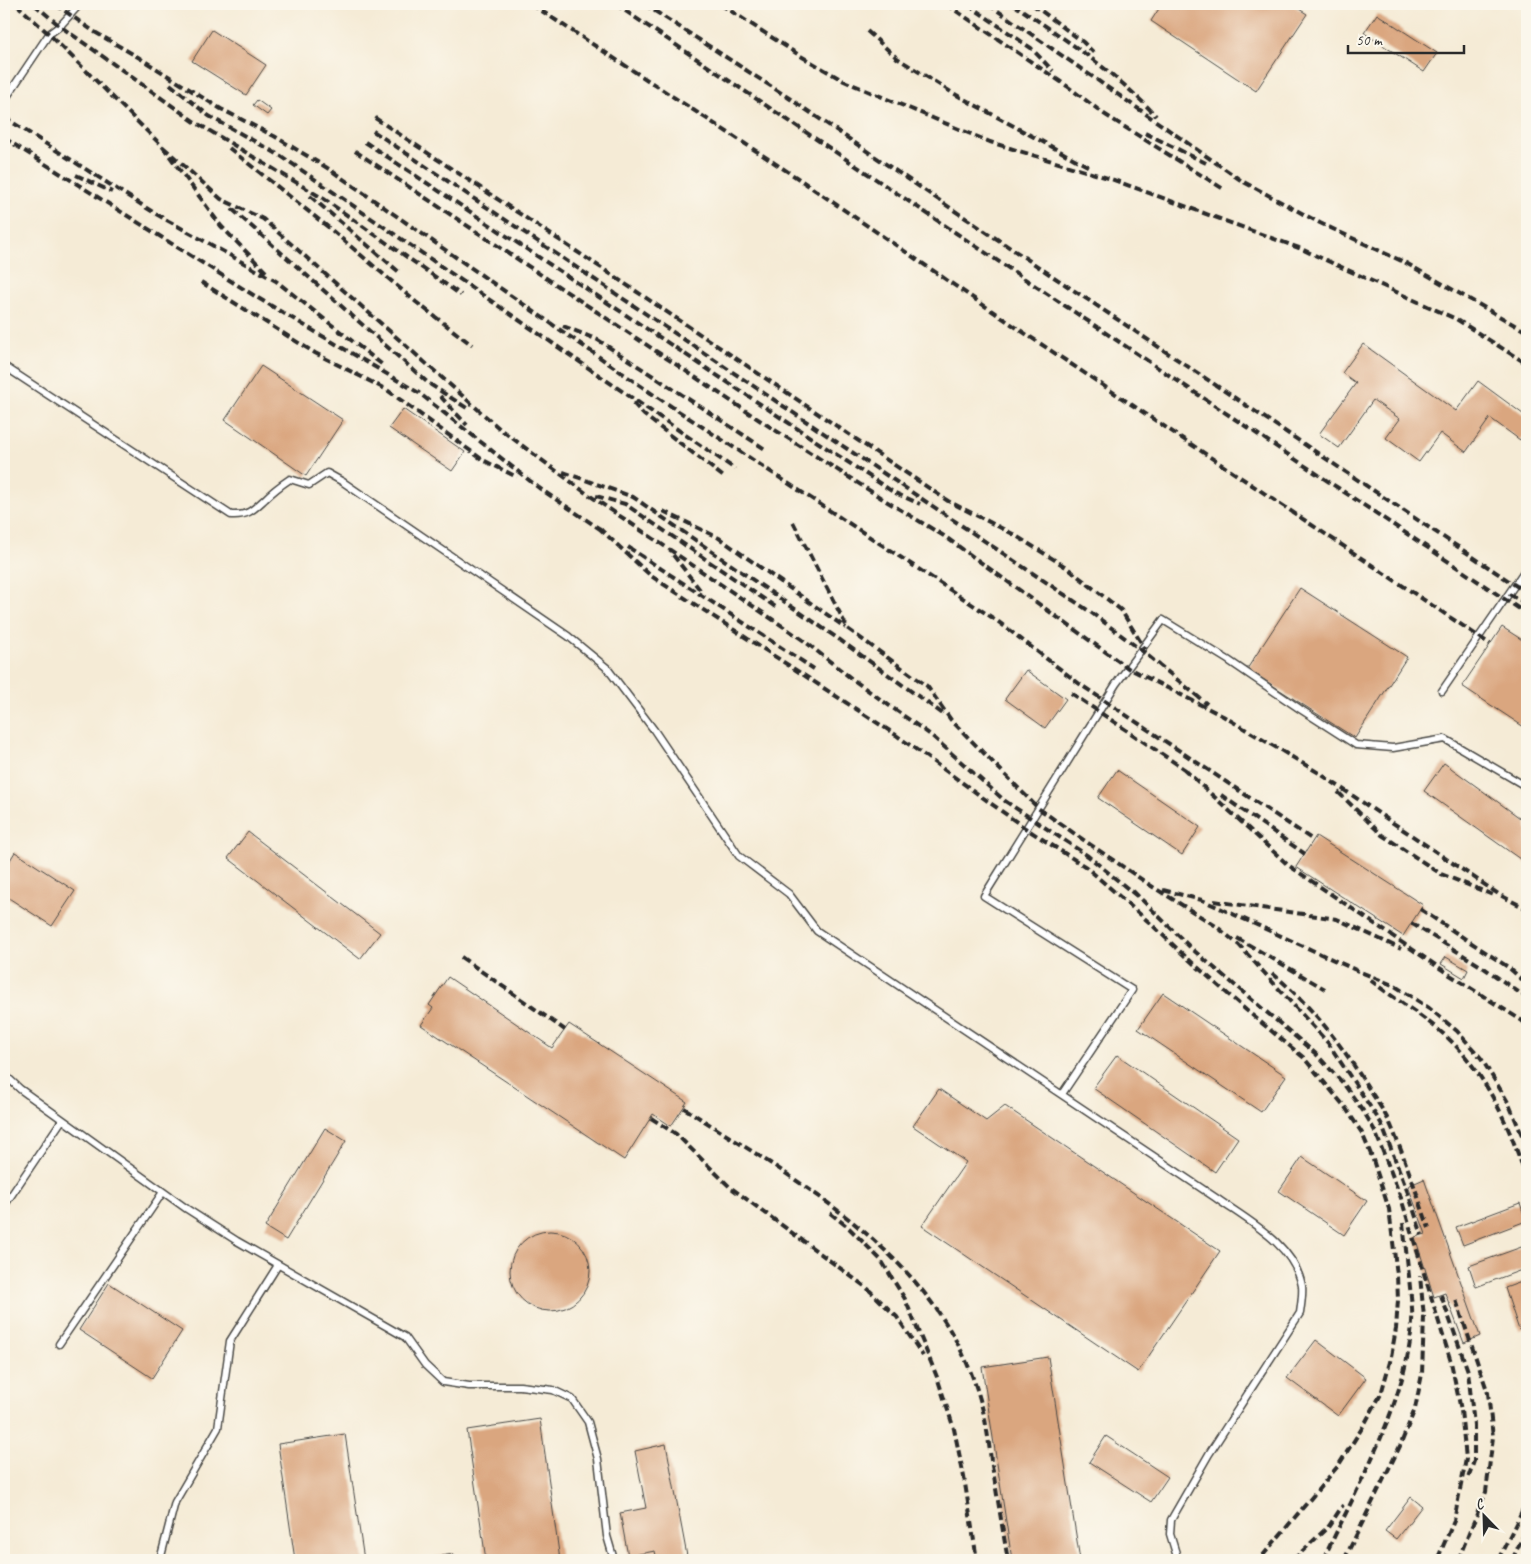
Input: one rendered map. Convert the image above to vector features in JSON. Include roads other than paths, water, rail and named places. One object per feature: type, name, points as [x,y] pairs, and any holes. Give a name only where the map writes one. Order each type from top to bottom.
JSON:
[{"type":"lane","points":[[4,101],[49,34],[60,26],[80,4]]},
{"type":"lane","points":[[4,366],[231,515],[241,516],[256,508],[290,479],[309,485],[327,473],[344,482],[560,631],[606,668],[654,730],[739,856],[789,894],[817,931],[1216,1198],[1278,1243],[1298,1271],[1302,1288],[1300,1313],[1210,1454],[1171,1520],[1170,1534],[1178,1560]]},
{"type":"lane","points":[[1442,691],[1527,567]]},
{"type":"lane","points":[[1062,1094],[1132,990],[984,896],[1116,684],[1163,620],[1356,744],[1393,748],[1445,739],[1527,787]]},
{"type":"lane","points":[[4,1074],[20,1089],[62,1120],[237,1242],[405,1337],[425,1365],[443,1382],[468,1386],[520,1386],[553,1390],[572,1399],[588,1422],[598,1459],[607,1536],[614,1560]]},
{"type":"lane","points":[[4,1206],[62,1120]]},
{"type":"lane","points":[[59,1344],[163,1192]]},
{"type":"lane","points":[[160,1560],[175,1502],[218,1428],[230,1341],[278,1265]]},
{"type":"railway","points":[[16,4],[49,34],[163,147],[221,226],[266,272]]},
{"type":"railway","points":[[34,4],[60,26],[195,122],[324,199],[461,295]]},
{"type":"railway","points":[[55,4],[93,31],[221,109],[274,136],[329,169],[651,393],[996,620],[1081,685],[1313,840]]},
{"type":"railway","points":[[531,4],[796,177],[1017,328],[1490,644]]},
{"type":"railway","points":[[615,4],[1527,614]]},
{"type":"railway","points":[[644,4],[789,98],[1527,593]]},
{"type":"railway","points":[[720,4],[799,55],[844,81],[990,142],[1111,179],[1299,248],[1456,319],[1527,364]]},
{"type":"railway","points":[[946,4],[1067,86],[1104,114],[1225,190]]},
{"type":"railway","points":[[967,4],[1031,48],[1053,71]]},
{"type":"railway","points":[[988,4],[1242,181],[1320,223],[1406,263],[1527,332]]},
{"type":"railway","points":[[1013,4],[1106,70],[1156,116]]},
{"type":"railway","points":[[1032,4],[1083,42],[1094,53]]},
{"type":"railway","points":[[867,31],[897,58],[951,92],[1091,168]]},
{"type":"railway","points":[[170,84],[209,116],[281,156],[735,469]]},
{"type":"railway","points":[[4,117],[156,214],[276,281],[384,366]]},
{"type":"railway","points":[[375,118],[948,501],[1013,534],[1066,567],[1121,610],[1145,649]]},
{"type":"railway","points":[[373,131],[1089,611],[1141,650],[1207,704]]},
{"type":"railway","points":[[1145,133],[1208,164]]},
{"type":"railway","points":[[4,138],[258,298],[419,393],[539,488],[603,531]]},
{"type":"railway","points":[[365,142],[893,492],[920,504]]},
{"type":"railway","points":[[163,147],[221,199],[263,219],[500,429],[586,493],[803,640],[852,679],[932,736],[1005,801],[1088,856],[1138,897]]},
{"type":"railway","points":[[229,148],[328,227],[416,302],[472,345]]},
{"type":"railway","points":[[355,151],[764,423],[944,536],[1128,668],[1223,716],[1319,773],[1500,895],[1527,909]]},
{"type":"railway","points":[[76,175],[112,192]]},
{"type":"railway","points":[[310,196],[399,272]]},
{"type":"railway","points":[[232,209],[428,383],[470,410]]},
{"type":"railway","points":[[201,282],[315,353],[387,390],[483,460],[517,477]]},
{"type":"railway","points":[[563,326],[598,340],[765,449]]},
{"type":"railway","points":[[440,396],[467,425]]},
{"type":"railway","points":[[633,403],[644,415],[725,478]]},
{"type":"railway","points":[[563,472],[633,497],[840,640],[943,714]]},
{"type":"railway","points":[[596,496],[625,504],[777,608]]},
{"type":"railway","points":[[663,511],[719,538],[846,628]]},
{"type":"railway","points":[[793,522],[848,629],[927,686],[951,720],[1038,808],[1153,887],[1216,926],[1239,945],[1328,1043],[1381,1123],[1422,1235]]},
{"type":"railway","points":[[599,528],[651,576],[896,735],[1025,828],[1086,867],[1246,1010],[1303,1057],[1345,1107],[1362,1133],[1389,1209],[1398,1300],[1396,1329],[1390,1362],[1381,1394],[1338,1466],[1259,1560]]},
{"type":"railway","points":[[628,547],[814,669]]},
{"type":"railway","points":[[673,555],[701,591]]},
{"type":"railway","points":[[1509,594],[1527,604]]},
{"type":"railway","points":[[1071,693],[1190,773]]},
{"type":"railway","points":[[1184,769],[1288,865],[1527,1025]]},
{"type":"railway","points":[[1338,792],[1382,835],[1441,874],[1493,895]]},
{"type":"railway","points":[[1221,795],[1305,854]]},
{"type":"railway","points":[[1163,890],[1202,900],[1395,986],[1429,1008],[1457,1031],[1481,1058],[1508,1102],[1527,1147]]},
{"type":"railway","points":[[1133,891],[1192,949],[1316,1054],[1343,1083],[1375,1131],[1401,1198],[1451,1362],[1461,1410],[1466,1459],[1454,1521],[1437,1560]]},
{"type":"railway","points":[[1214,901],[1337,919],[1401,949]]},
{"type":"railway","points":[[1420,909],[1508,967],[1527,984]]},
{"type":"railway","points":[[1411,923],[1484,968],[1527,998]]},
{"type":"railway","points":[[1237,938],[1325,989]]},
{"type":"railway","points":[[461,957],[565,1030]]},
{"type":"railway","points":[[1272,973],[1300,999],[1325,1027],[1348,1057],[1381,1108],[1397,1140],[1429,1228]]},
{"type":"railway","points":[[1370,980],[1431,1024],[1464,1055],[1497,1106],[1514,1142],[1527,1180]]},
{"type":"railway","points":[[684,1108],[776,1167],[821,1198],[865,1232],[904,1270],[938,1311],[965,1358],[983,1411],[1008,1560]]},
{"type":"railway","points":[[651,1118],[676,1134],[730,1187],[867,1288],[897,1317],[923,1356]]},
{"type":"railway","points":[[830,1213],[849,1228],[881,1260],[905,1299],[937,1377],[954,1429],[964,1477],[977,1560]]},
{"type":"railway","points":[[1323,1560],[1365,1474],[1391,1413],[1401,1382],[1412,1322],[1403,1223]]},
{"type":"railway","points":[[1344,1560],[1400,1446],[1415,1409],[1422,1374],[1424,1317],[1420,1276]]},
{"type":"railway","points":[[1441,1295],[1468,1371],[1474,1425],[1474,1461],[1467,1481]]},
{"type":"railway","points":[[1456,1300],[1488,1393],[1493,1437],[1486,1492],[1458,1560]]},
{"type":"railway","points":[[1498,1560],[1527,1501]]},
{"type":"railway","points":[[1293,1560],[1329,1526],[1343,1505]]},
{"type":"railway","points":[[1512,1560],[1526,1530]]}]
